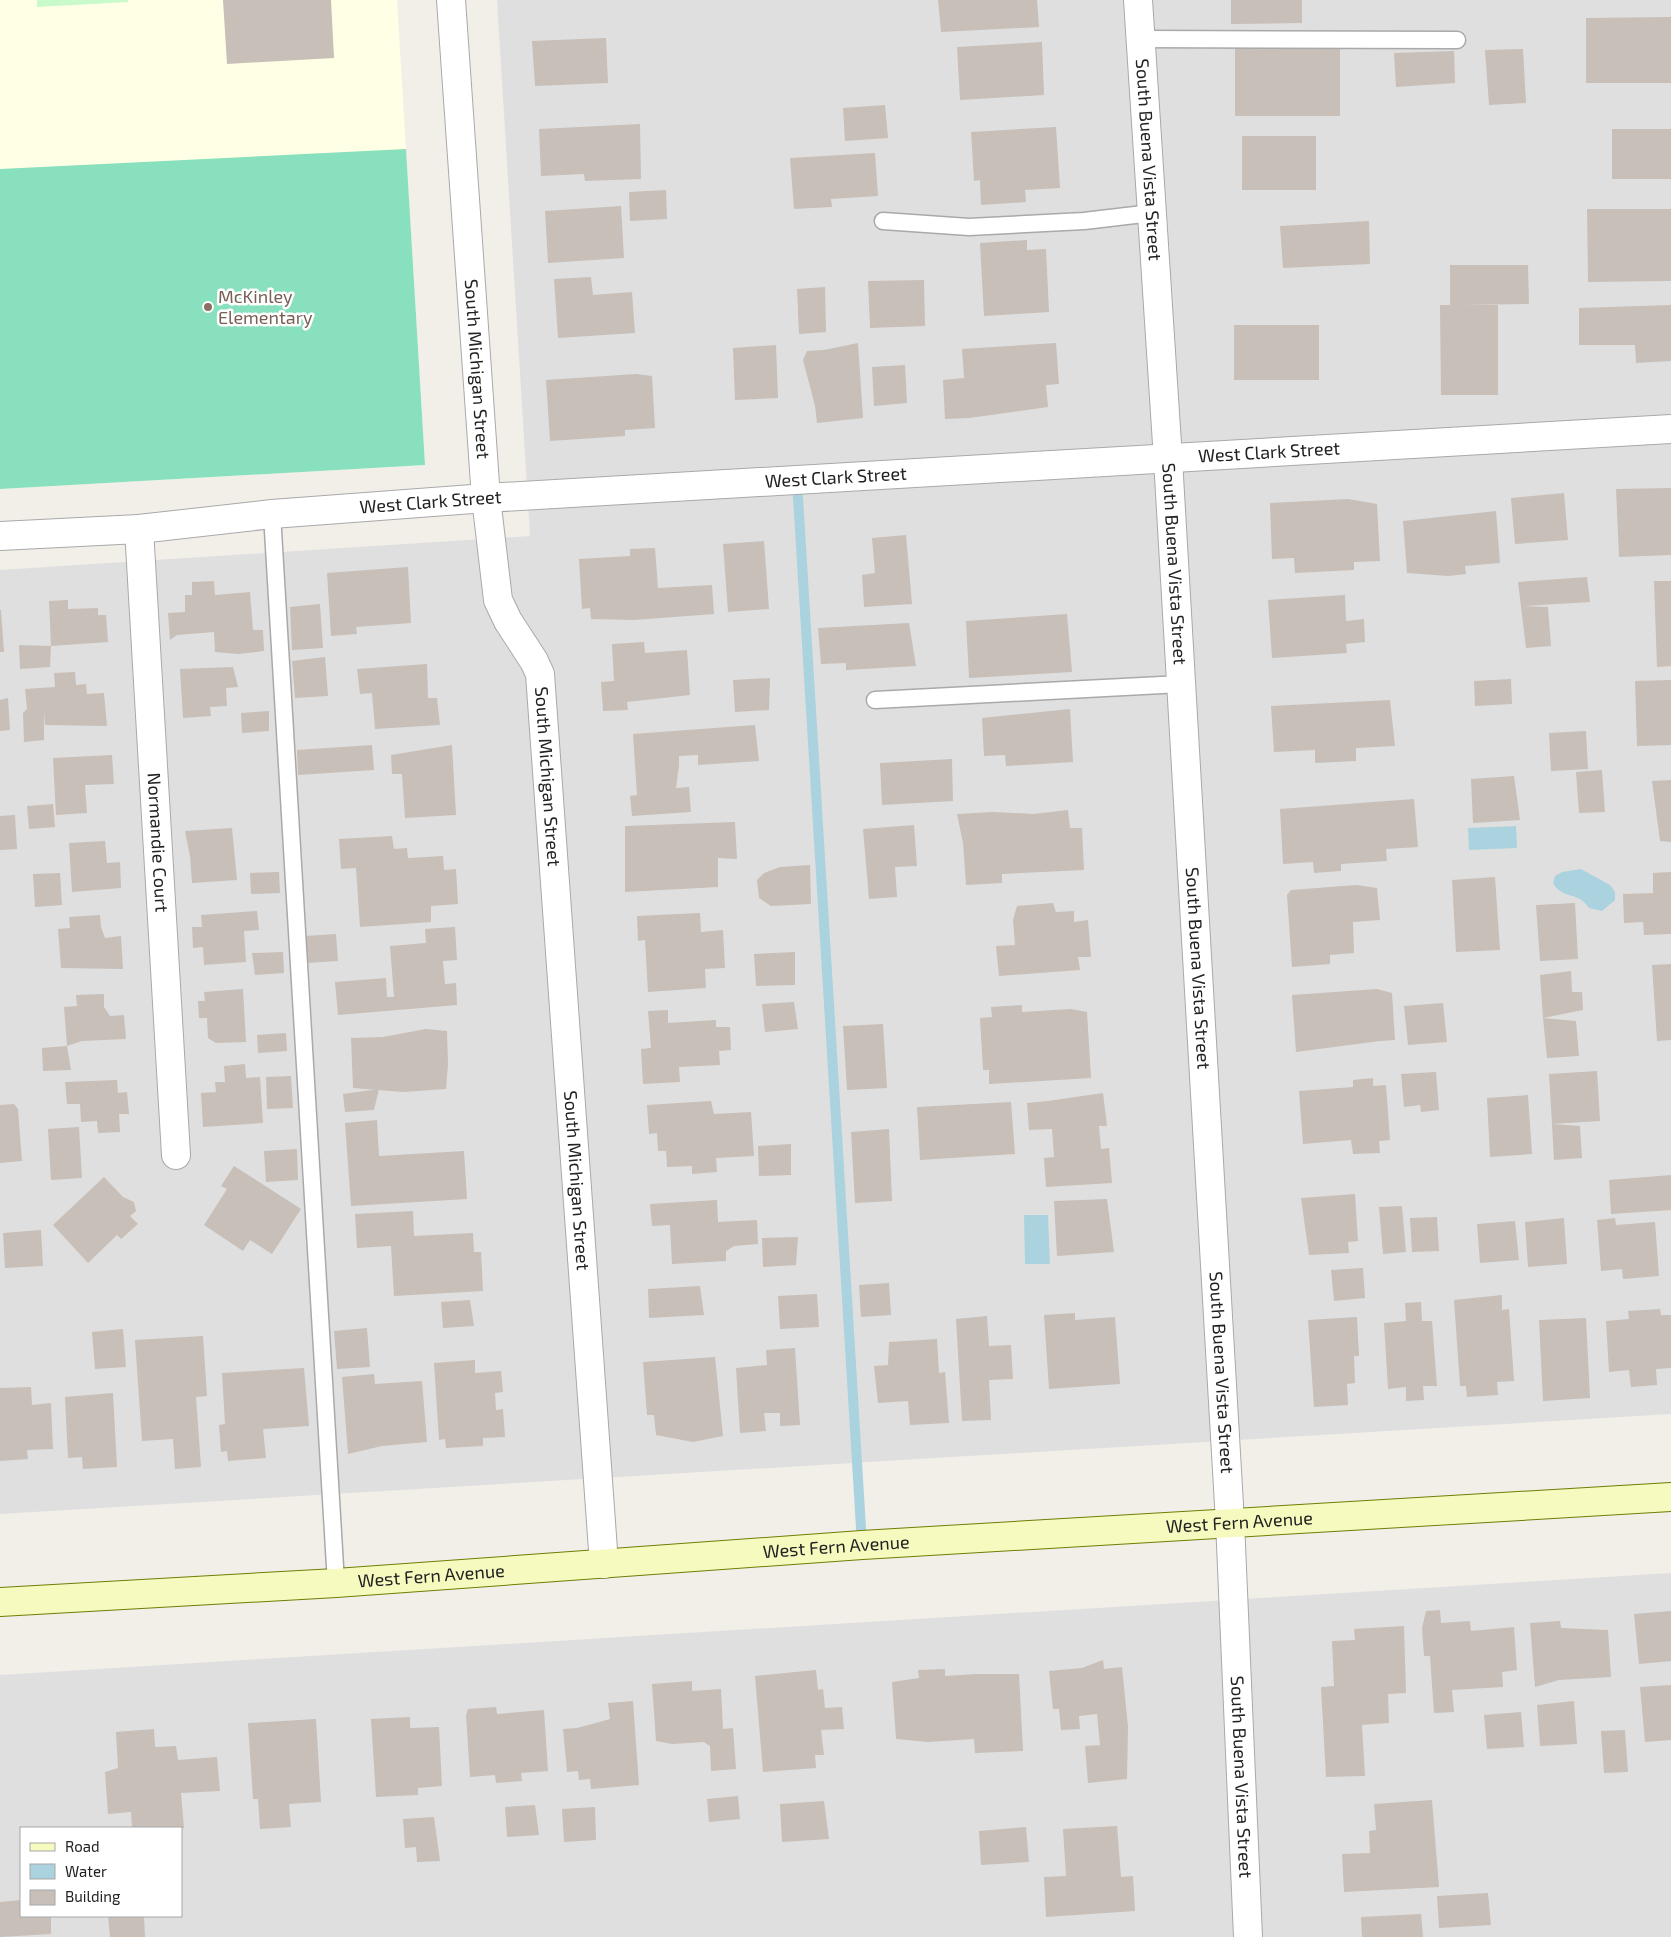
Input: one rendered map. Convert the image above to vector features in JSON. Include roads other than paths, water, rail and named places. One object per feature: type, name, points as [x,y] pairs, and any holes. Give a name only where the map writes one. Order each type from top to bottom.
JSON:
[{"type":"street","name":"South Michigan Street","points":[[451,0],[486,498],[498,600],[508,621],[534,661],[540,674],[604,1564]]},
{"type":"street","name":"South Buena Vista Street","points":[[1138,0],[1168,459],[1230,1522],[1248,1937]]},
{"type":"street","name":"West Clark Street","points":[[0,536],[139,529],[272,514],[486,498],[1671,429]]},
{"type":"street","name":"Normandie Court","points":[[139,529],[176,1154]]},
{"type":"street","name":"West Fern Avenue","points":[[0,1602],[336,1583],[862,1545],[1671,1497]]},
{"type":"lane","points":[[1141,39],[1457,40]]},
{"type":"lane","points":[[883,221],[970,227],[1084,221],[1152,213]]},
{"type":"lane","points":[[272,514],[336,1583]]},
{"type":"lane","points":[[875,700],[1181,684]]},
{"type":"water","points":[[1516,826],[1517,848],[1469,850],[1468,828]]},
{"type":"water","points":[[1581,869],[1610,885],[1615,892],[1615,900],[1602,911],[1589,908],[1580,899],[1561,892],[1553,883],[1555,876],[1562,872]]},
{"type":"water","points":[[1024,1215],[1048,1215],[1050,1264],[1025,1264]]},
{"type":"waterway","points":[[797,481],[862,1544]]},
{"type":"place","name":"McKinley Elementary","points":[[208,307]]}]
